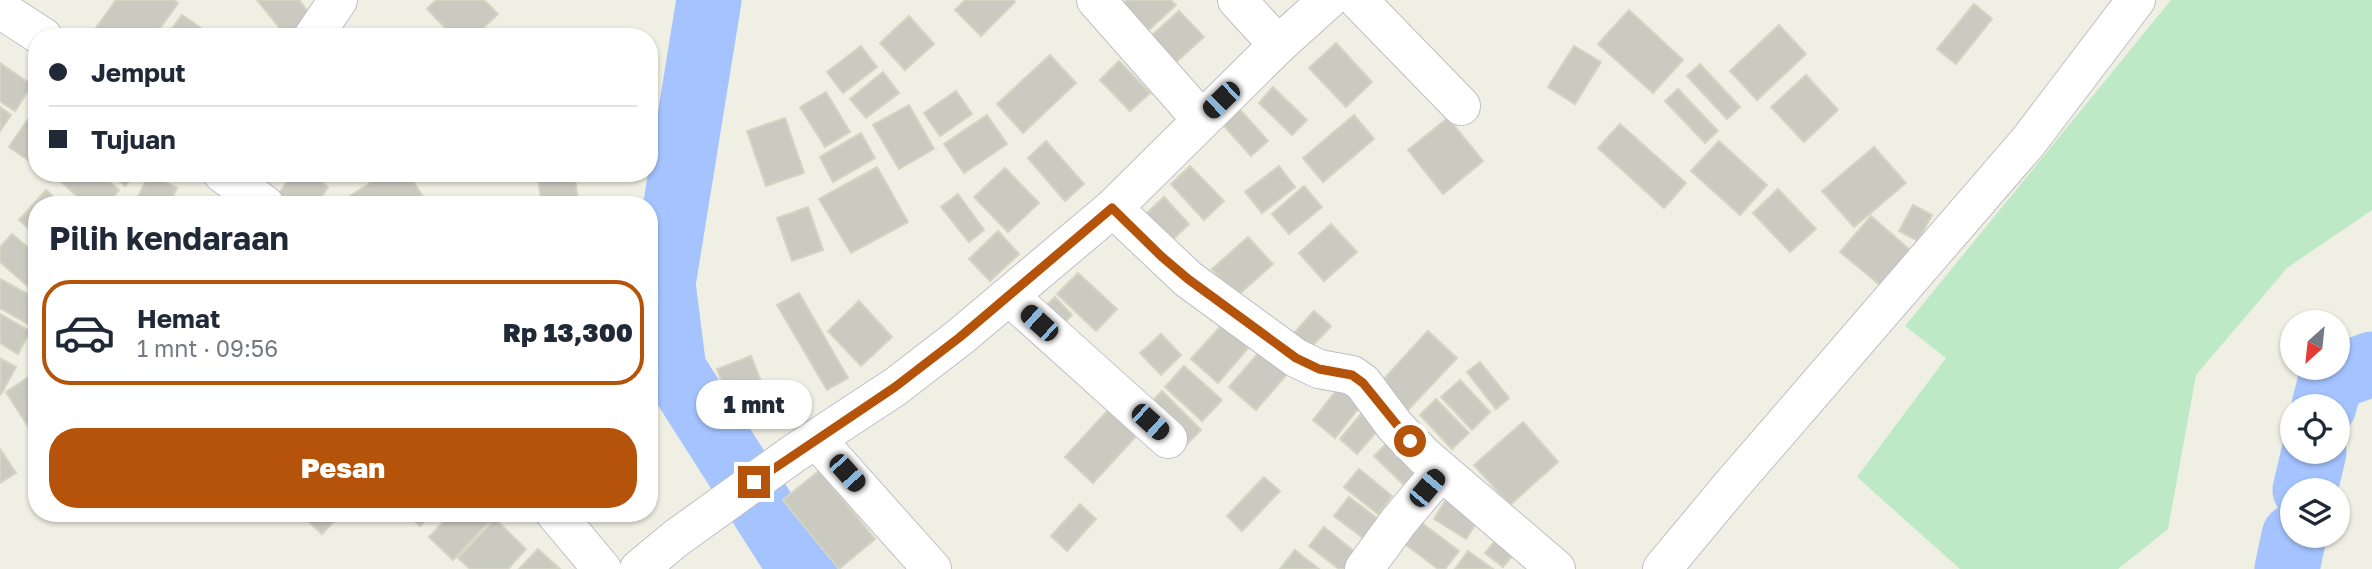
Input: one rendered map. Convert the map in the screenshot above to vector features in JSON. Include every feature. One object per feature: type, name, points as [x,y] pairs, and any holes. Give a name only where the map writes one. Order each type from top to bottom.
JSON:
[{"type":"street","points":[[319,28],[338,0]]},
{"type":"street","points":[[1096,0],[1202,119]]},
{"type":"street","points":[[1237,0],[1278,45]]},
{"type":"street","points":[[639,569],[675,539],[895,387],[1009,296],[1112,208],[1278,45],[1328,0]]},
{"type":"street","points":[[1358,0],[1461,106]]},
{"type":"street","points":[[1662,569],[2028,142],[2136,0]]},
{"type":"street","points":[[0,9],[29,28]]},
{"type":"street","points":[[234,182],[253,196]]},
{"type":"street","points":[[1112,208],[1188,279],[1296,358],[1319,369],[1352,375],[1363,383],[1395,426],[1441,471],[1556,569]]},
{"type":"street","points":[[1009,296],[1168,439]]},
{"type":"street","points":[[805,447],[932,569]]},
{"type":"street","points":[[1364,569],[1399,521],[1441,471]]},
{"type":"street","points":[[563,522],[602,569]]},
{"type":"green space","points":[[2171,0],[2372,0],[2372,210],[2287,268],[2196,375],[2168,529],[2118,569],[1960,569],[1857,477],[1946,358],[1905,326]]},
{"type":"building","points":[[116,0],[174,0],[178,3],[160,28],[96,28]]},
{"type":"building","points":[[257,0],[299,0],[317,23],[311,28],[280,28]]},
{"type":"building","points":[[436,0],[484,0],[498,14],[483,28],[445,28],[427,9]]},
{"type":"building","points":[[965,0],[1015,2],[981,36],[955,10]]},
{"type":"building","points":[[1127,0],[1171,0],[1176,5],[1138,40],[1112,13]]},
{"type":"building","points":[[1974,4],[1992,19],[1956,64],[1937,49]]},
{"type":"building","points":[[1629,10],[1683,60],[1653,93],[1598,44]]},
{"type":"building","points":[[1179,11],[1204,37],[1167,70],[1142,44]]},
{"type":"building","points":[[182,15],[201,28],[173,28]]},
{"type":"building","points":[[909,16],[934,44],[905,70],[880,43]]},
{"type":"building","points":[[1779,25],[1806,54],[1757,100],[1730,71]]},
{"type":"building","points":[[1336,43],[1372,82],[1346,107],[1309,68]]},
{"type":"building","points":[[861,46],[877,67],[843,93],[827,72]]},
{"type":"building","points":[[1574,46],[1601,62],[1575,104],[1548,87]]},
{"type":"building","points":[[1050,55],[1076,83],[1023,133],[997,104]]},
{"type":"building","points":[[1119,61],[1150,93],[1130,111],[1100,80]]},
{"type":"building","points":[[0,63],[28,82],[28,91],[15,111],[0,101]]},
{"type":"building","points":[[1700,64],[1740,107],[1727,119],[1687,76]]},
{"type":"building","points":[[883,72],[899,93],[866,118],[850,99]]},
{"type":"building","points":[[1806,75],[1838,110],[1804,142],[1771,107]]},
{"type":"building","points":[[1273,87],[1307,120],[1292,135],[1259,103]]},
{"type":"building","points":[[1678,89],[1718,131],[1705,143],[1665,101]]},
{"type":"building","points":[[956,91],[972,114],[940,136],[924,113]]},
{"type":"building","points":[[826,92],[850,132],[825,147],[800,107]]},
{"type":"building","points":[[1234,103],[1268,141],[1251,156],[1217,118]]},
{"type":"building","points":[[909,105],[934,149],[899,169],[873,125]]},
{"type":"building","points":[[0,107],[11,115],[0,131]]},
{"type":"building","points":[[987,115],[1007,144],[964,173],[944,144]]},
{"type":"building","points":[[1354,115],[1374,139],[1323,182],[1303,158]]},
{"type":"building","points":[[785,118],[804,173],[766,186],[747,131]]},
{"type":"building","points":[[1448,118],[1483,161],[1443,194],[1408,150]]},
{"type":"building","points":[[28,119],[28,160],[9,147]]},
{"type":"building","points":[[1620,124],[1686,183],[1664,208],[1598,148]]},
{"type":"building","points":[[861,133],[875,158],[833,182],[820,157]]},
{"type":"building","points":[[1046,141],[1084,184],[1065,201],[1028,158]]},
{"type":"building","points":[[1719,141],[1767,185],[1740,215],[1691,171]]},
{"type":"building","points":[[1874,147],[1906,183],[1854,227],[1822,191]]},
{"type":"building","points":[[1190,166],[1224,201],[1204,220],[1171,184]]},
{"type":"building","points":[[1279,166],[1295,187],[1262,213],[1245,192]]},
{"type":"building","points":[[877,167],[908,222],[851,253],[819,199]]},
{"type":"building","points":[[1005,168],[1039,203],[1008,232],[974,197]]},
{"type":"building","points":[[61,182],[110,182],[119,190],[114,196],[77,196]]},
{"type":"building","points":[[145,182],[165,182],[177,188],[173,196],[138,196]]},
{"type":"building","points":[[287,182],[321,182],[328,187],[322,196],[277,196]]},
{"type":"building","points":[[372,182],[414,182],[422,196],[350,196]]},
{"type":"building","points":[[539,182],[575,182],[578,196],[541,196]]},
{"type":"building","points":[[1304,186],[1322,207],[1289,234],[1272,214]]},
{"type":"building","points":[[1778,189],[1816,229],[1790,252],[1753,213]]},
{"type":"building","points":[[46,190],[53,196],[41,196]]},
{"type":"building","points":[[958,194],[984,230],[969,242],[941,207]]},
{"type":"building","points":[[1164,197],[1189,224],[1162,250],[1136,223]]},
{"type":"building","points":[[1913,205],[1932,215],[1918,241],[1899,231]]},
{"type":"building","points":[[808,207],[823,250],[792,261],[777,218]]},
{"type":"building","points":[[28,210],[28,228],[19,220]]},
{"type":"building","points":[[1871,216],[1910,250],[1880,285],[1840,252]]},
{"type":"building","points":[[1331,224],[1357,252],[1324,281],[1299,253]]},
{"type":"building","points":[[998,231],[1019,254],[990,281],[969,259]]},
{"type":"building","points":[[12,234],[28,247],[28,286],[0,262],[0,247]]},
{"type":"building","points":[[1248,237],[1273,264],[1237,296],[1212,269]]},
{"type":"building","points":[[1078,273],[1117,309],[1096,331],[1057,294]]},
{"type":"building","points":[[0,279],[28,294],[28,324],[0,308]]},
{"type":"building","points":[[799,293],[848,378],[827,390],[777,305]]},
{"type":"building","points":[[1055,297],[1072,315],[1060,327],[1042,309]]},
{"type":"building","points":[[859,301],[892,337],[861,366],[828,331]]},
{"type":"building","points":[[1314,311],[1331,326],[1302,357],[1286,342]]},
{"type":"building","points":[[0,314],[28,330],[18,354],[0,343]]},
{"type":"building","points":[[1229,317],[1255,340],[1218,383],[1191,359]]},
{"type":"building","points":[[1428,331],[1457,358],[1408,410],[1380,383]]},
{"type":"building","points":[[1161,334],[1181,355],[1161,375],[1140,353]]},
{"type":"building","points":[[1261,350],[1288,373],[1256,410],[1229,387]]},
{"type":"building","points":[[751,356],[760,379],[726,393],[717,369]]},
{"type":"building","points":[[1,359],[16,367],[0,394]]},
{"type":"building","points":[[1480,362],[1509,398],[1496,409],[1467,372]]},
{"type":"building","points":[[1184,366],[1222,400],[1202,421],[1165,387]]},
{"type":"building","points":[[28,378],[28,426],[6,392]]},
{"type":"building","points":[[1460,380],[1490,412],[1472,430],[1441,397]]},
{"type":"building","points":[[1343,382],[1365,400],[1335,438],[1313,420]]},
{"type":"building","points":[[1162,391],[1201,430],[1185,446],[1147,407]]},
{"type":"building","points":[[1436,399],[1469,433],[1452,449],[1420,415]]},
{"type":"building","points":[[1368,406],[1386,421],[1357,454],[1340,439]]},
{"type":"building","points":[[1110,408],[1138,434],[1093,483],[1065,457]]},
{"type":"building","points":[[1523,422],[1558,462],[1510,505],[1474,465]]},
{"type":"building","points":[[1392,438],[1424,470],[1406,487],[1374,456]]},
{"type":"building","points":[[0,449],[16,473],[0,483]]},
{"type":"building","points":[[1359,469],[1392,496],[1378,514],[1344,487]]},
{"type":"building","points":[[819,471],[875,539],[839,569],[783,500]]},
{"type":"building","points":[[1264,477],[1280,491],[1242,531],[1227,516]]},
{"type":"building","points":[[1450,493],[1483,513],[1466,539],[1434,519]]},
{"type":"building","points":[[1349,497],[1386,525],[1371,544],[1334,516]]},
{"type":"building","points":[[1080,504],[1096,519],[1067,551],[1051,536]]},
{"type":"building","points":[[1418,520],[1459,551],[1445,569],[1438,569],[1401,541]]},
{"type":"building","points":[[309,522],[333,522],[322,534]]},
{"type":"building","points":[[443,522],[489,522],[453,560],[429,537]]},
{"type":"building","points":[[492,522],[498,522],[526,549],[508,569],[470,569],[458,558]]},
{"type":"building","points":[[1324,527],[1360,556],[1350,569],[1339,569],[1309,546]]},
{"type":"building","points":[[1501,534],[1518,549],[1503,567],[1485,553]]},
{"type":"building","points":[[538,549],[560,569],[519,569]]},
{"type":"building","points":[[1295,550],[1319,569],[1280,569]]},
{"type":"building","points":[[1468,551],[1493,569],[1455,569]]},
{"type":"waterway","points":[[709,0],[663,284],[674,370],[794,558],[805,569]]},
{"type":"waterway","points":[[2327,394],[2331,379],[2372,364]]},
{"type":"waterway","points":[[2308,478],[2311,464]]},
{"type":"waterway","points":[[2287,569],[2291,548]]},
{"type":"route","points":[[754,482],[895,387],[960,337],[1112,208],[1188,279],[1296,358],[1309,366],[1352,375],[1363,383],[1395,426],[1410,441]]}]
